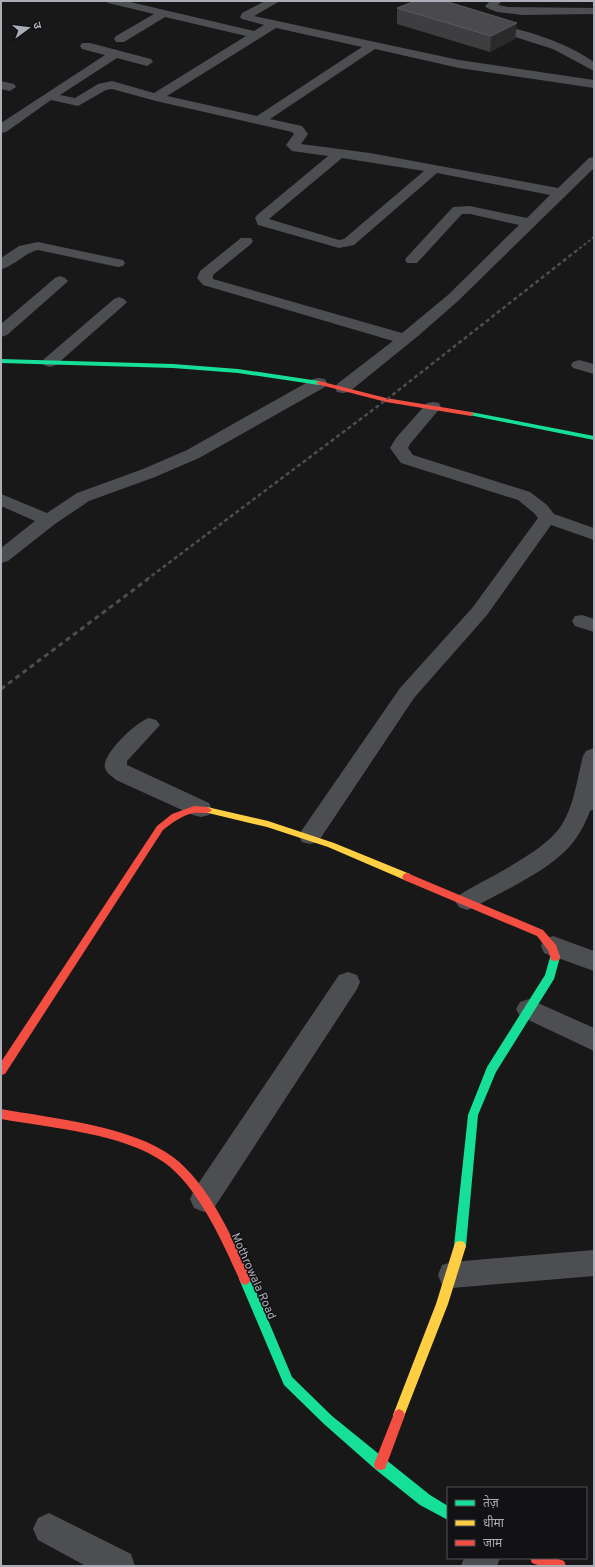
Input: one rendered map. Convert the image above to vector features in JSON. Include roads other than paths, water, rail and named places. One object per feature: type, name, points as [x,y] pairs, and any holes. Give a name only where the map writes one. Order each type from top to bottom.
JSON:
[{"type":"street","points":[[112,1],[255,35]]},
{"type":"street","points":[[496,1],[491,6],[499,10],[541,12],[594,11]]},
{"type":"street","points":[[265,2],[246,15],[246,17],[474,66],[594,84]]},
{"type":"street","points":[[120,39],[164,13]]},
{"type":"street","points":[[476,22],[562,49],[585,60],[594,67]]},
{"type":"street","points":[[156,97],[274,24]]},
{"type":"street","points":[[258,121],[373,45]]},
{"type":"street","points":[[86,46],[147,62]]},
{"type":"street","points":[[1,129],[115,54]]},
{"type":"street","points":[[49,96],[78,102],[102,87],[112,85],[300,131],[301,134],[293,143],[294,147],[339,154],[359,155],[559,192]]},
{"type":"street","points":[[339,154],[262,218],[263,222],[339,244],[349,242],[434,169]]},
{"type":"street","points":[[343,388],[452,299],[530,224],[559,192],[594,161]]},
{"type":"street","points":[[577,177],[594,174]]},
{"type":"street","points":[[412,260],[458,210],[470,210],[530,224]]},
{"type":"street","points":[[246,241],[205,274],[205,278],[208,282],[404,339]]},
{"type":"street","points":[[1,265],[24,249],[38,246],[118,263]]},
{"type":"street","points":[[1,332],[60,281]]},
{"type":"street","points":[[50,362],[119,302]]},
{"type":"street","points":[[1,361],[180,367],[238,371],[319,383],[386,400],[433,407],[594,438]]},
{"type":"street","points":[[1,557],[48,520],[83,497],[149,473],[193,454],[319,383]]},
{"type":"street","points":[[433,407],[402,442],[399,448],[401,453],[407,459],[524,496],[541,509],[547,518],[594,534]]},
{"type":"street","points":[[1,499],[48,520]]},
{"type":"street","points":[[310,836],[407,692],[480,611],[547,518]]},
{"type":"street","points":[[149,725],[116,761],[116,768],[124,774],[201,809],[238,816],[310,836],[540,933],[553,946],[594,962]]},
{"type":"street","points":[[467,901],[538,858],[564,838],[587,803],[594,756]]},
{"type":"street","points":[[1,1071],[160,828],[170,819],[186,812],[201,809]]},
{"type":"street","points":[[380,1464],[442,1304],[462,1240],[467,1164],[473,1115],[491,1070],[550,976],[556,960],[553,946]]},
{"type":"street","points":[[204,1199],[348,982]]},
{"type":"street","points":[[529,1009],[594,1040]]},
{"type":"street","name":"Mothrowala Road","points":[[2,1117],[113,1136],[156,1151],[179,1168],[204,1199],[239,1265],[288,1381],[328,1420],[380,1464],[425,1500],[447,1512]]},
{"type":"street","points":[[452,1275],[594,1263]]},
{"type":"street","points":[[49,1530],[119,1566]]},
{"type":"street","points":[[540,1559],[559,1566]]},
{"type":"railway","points":[[575,252],[594,237]]},
{"type":"railway","points":[[146,580],[386,400],[576,251]]},
{"type":"railway","points":[[1,689],[148,579]]}]
